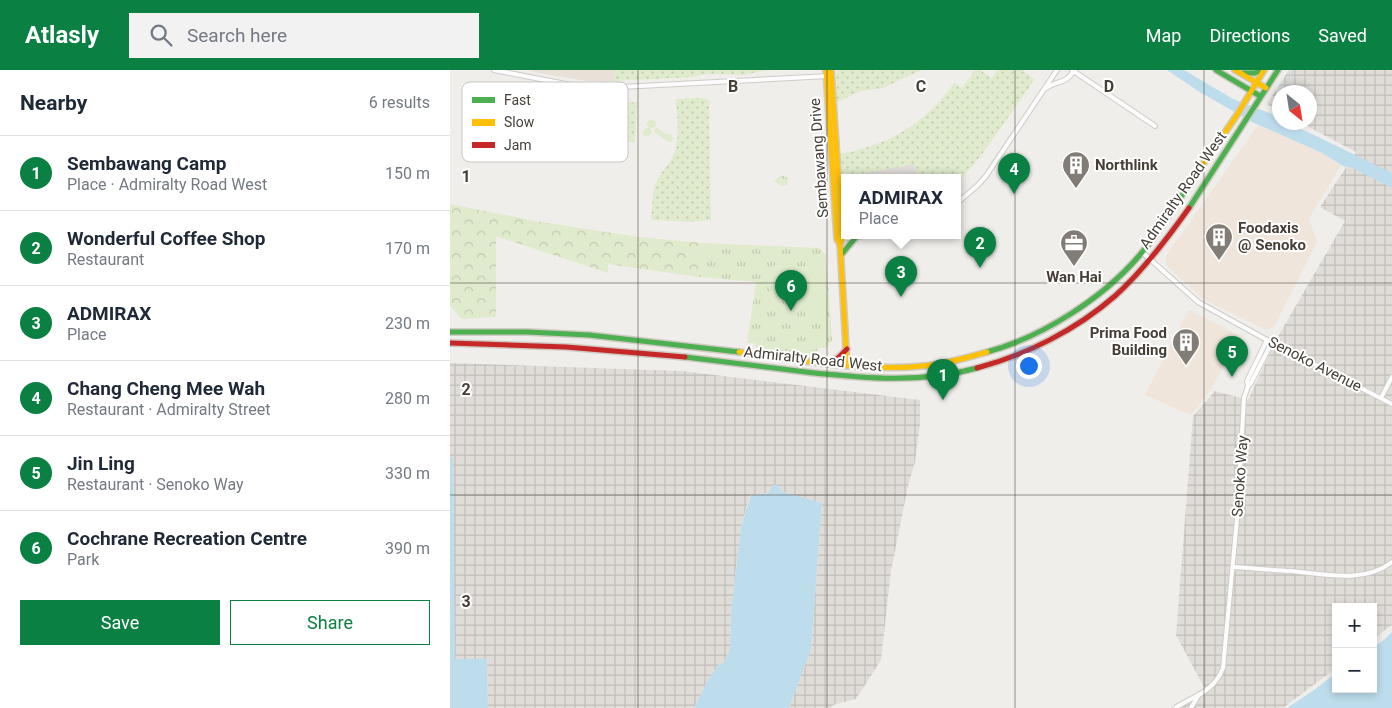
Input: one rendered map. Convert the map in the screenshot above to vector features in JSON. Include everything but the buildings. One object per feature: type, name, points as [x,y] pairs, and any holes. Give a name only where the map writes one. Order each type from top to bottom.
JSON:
[{"type":"main road","points":[[1216,70],[1260,96]]},
{"type":"main road","points":[[1235,70],[1266,88]]},
{"type":"main road","points":[[1241,73],[1250,74],[1260,70]]},
{"type":"main road","name":"Admiralty Road West","points":[[450,332],[521,331],[576,334],[698,347],[824,364],[893,368],[959,360],[1001,348],[1044,329],[1075,310],[1119,276],[1142,252],[1164,224],[1264,70]]},
{"type":"main road","name":"Admiralty Road West","points":[[450,343],[617,350],[881,380],[921,378],[984,366],[1025,352],[1065,330],[1095,312],[1123,288],[1150,260],[1192,203],[1278,70]]},
{"type":"main road","name":"Sembawang Drive","points":[[828,73],[841,218],[840,240]]},
{"type":"main road","name":"Sembawang Drive","points":[[828,73],[847,365]]},
{"type":"main road","points":[[841,255],[853,239]]},
{"type":"main road","points":[[824,364],[838,358],[847,349]]},
{"type":"main road","points":[[847,365],[847,370],[859,378]]},
{"type":"street","points":[[494,70],[551,82]]},
{"type":"street","points":[[520,70],[520,76]]},
{"type":"street","points":[[961,200],[986,176],[1057,70]]},
{"type":"street","points":[[1045,90],[1050,85],[1066,80],[1073,71],[1155,126]]},
{"type":"street","points":[[628,86],[828,73]]},
{"type":"street","name":"Senoko Avenue","points":[[1142,252],[1198,302],[1392,404]]},
{"type":"street","name":"Senoko Way","points":[[1175,708],[1211,688],[1218,680],[1223,668],[1233,567],[1244,398],[1269,341]]},
{"type":"street","points":[[1381,398],[1392,377]]},
{"type":"street","points":[[1233,567],[1349,576],[1371,573],[1392,562]]},
{"type":"street","name":"Senoko Way","points":[[1191,708],[1198,696]]},
{"type":"shaded area","points":[[530,70],[615,70],[614,81],[601,82],[580,80]]},
{"type":"shaded area","points":[[1289,70],[1392,70],[1392,625],[1377,636],[1377,603],[1332,603],[1332,671],[1283,708],[1175,708],[1205,689],[1176,635],[1193,416],[1215,391],[1248,400],[1276,340],[1345,221],[1320,207],[1356,152],[1314,130],[1317,130],[1317,85],[1279,85]]},
{"type":"shaded area","points":[[1272,96],[1272,107],[1267,104]]},
{"type":"shaded area","points":[[1258,125],[1320,152],[1341,165],[1309,219],[1317,242],[1274,327],[1266,330],[1209,302],[1166,265],[1166,256]]},
{"type":"shaded area","points":[[914,164],[916,174],[863,174]]},
{"type":"shaded area","points":[[1189,310],[1240,336],[1212,388],[1191,415],[1145,395]]},
{"type":"shaded area","points":[[450,363],[682,371],[920,400],[920,424],[915,462],[908,486],[891,571],[881,660],[856,699],[833,705],[831,708],[789,708],[811,649],[822,503],[781,491],[750,495],[741,527],[731,611],[730,648],[727,657],[721,665],[719,664],[709,678],[694,708],[488,708],[487,659],[450,659]]},
{"type":"green space","points":[[615,70],[778,70],[743,75],[712,74],[693,77],[614,81]]},
{"type":"green space","points":[[836,70],[922,70],[883,88],[861,91],[837,102]]},
{"type":"green space","points":[[975,70],[980,70],[992,78],[997,70],[1022,70],[1034,79],[980,157],[961,179],[961,174],[843,174],[840,154],[874,145],[890,138],[918,121],[931,110],[954,83],[962,88]]},
{"type":"green space","points":[[700,98],[709,100],[711,220],[693,222],[651,220],[656,182],[672,158],[677,145],[676,99]]},
{"type":"green space","points":[[628,102],[637,102],[635,142],[628,142]]},
{"type":"green space","points":[[651,119],[657,124],[654,128],[650,129],[652,131],[651,134],[645,137],[642,134],[645,128],[649,128],[647,122]]},
{"type":"green space","points":[[655,128],[666,134],[671,134],[673,139],[671,142],[668,142],[654,132]]},
{"type":"green space","points":[[780,176],[788,178],[787,185],[781,186],[774,181]]},
{"type":"green space","points":[[450,204],[535,221],[638,237],[703,243],[699,277],[608,264],[608,273],[496,236],[496,317],[461,319],[450,305]]},
{"type":"green space","points":[[703,243],[819,248],[826,255],[832,340],[826,348],[820,348],[811,355],[757,350],[754,343],[747,343],[756,282],[699,277]]},
{"type":"green space","points":[[774,265],[825,271],[821,305],[770,299]]},
{"type":"water","points":[[1167,70],[1184,70],[1233,99],[1272,114],[1272,130],[1302,130],[1392,173],[1392,188],[1348,166],[1345,167],[1320,152],[1252,122],[1198,91]]},
{"type":"water","points":[[450,457],[453,457],[455,659],[487,659],[488,708],[450,708]]},
{"type":"water","points":[[777,484],[781,491],[822,503],[811,649],[789,708],[694,708],[709,678],[719,664],[721,665],[727,657],[730,648],[731,611],[741,527],[751,495],[769,493],[772,486]]},
{"type":"water","points":[[1392,632],[1392,708],[1287,708],[1332,676],[1332,693],[1377,693],[1377,644]]},
{"type":"waterway","points":[[1284,85],[1294,70]]},
{"type":"traffic: fast","points":[[1216,70],[1260,96]]},
{"type":"traffic: fast","points":[[1243,73],[1255,73],[1260,70]]},
{"type":"traffic: fast","points":[[1189,208],[1278,70]]},
{"type":"traffic: fast","points":[[987,352],[1029,337],[1050,326],[1107,287],[1146,248],[1166,221],[1189,184]]},
{"type":"traffic: fast","points":[[841,255],[854,239]]},
{"type":"traffic: fast","points":[[450,332],[527,332],[589,335],[739,352]]},
{"type":"traffic: fast","points":[[685,357],[871,378],[913,378],[956,373],[977,368]]},
{"type":"traffic: slow","points":[[826,70],[837,239],[840,244]]},
{"type":"traffic: slow","points":[[831,70],[841,218]]},
{"type":"traffic: slow","points":[[1235,70],[1266,88]]},
{"type":"traffic: slow","points":[[1189,184],[1237,115],[1264,70]]},
{"type":"traffic: slow","points":[[842,239],[840,244],[847,365]]},
{"type":"traffic: slow","points":[[739,352],[831,364],[877,367],[931,365],[987,352]]},
{"type":"traffic: jam","points":[[977,368],[1014,356],[1050,340],[1100,308],[1115,296],[1145,265],[1189,208]]},
{"type":"traffic: jam","points":[[450,343],[566,347],[685,357]]},
{"type":"traffic: jam","points":[[826,363],[838,358],[847,349]]},
{"type":"place","name":"Northlink","points":[[1076,189]]},
{"type":"place","name":"Chang Cheng Mee Wah","points":[[1014,194]]},
{"type":"place","name":"Foodaxis @ Senoko","points":[[1219,261]]},
{"type":"place","name":"Wan Hai","points":[[1074,267]]},
{"type":"place","name":"Wonderful Coffee Shop","points":[[980,268]]},
{"type":"place","name":"ADMIRAX","points":[[901,297]]},
{"type":"place","name":"Cochrane Recreation Centre","points":[[791,311]]},
{"type":"place","name":"Prima Food Building","points":[[1186,366]]},
{"type":"place","name":"Jin Ling","points":[[1232,377]]},
{"type":"place","name":"Sembawang Camp","points":[[943,400]]}]
